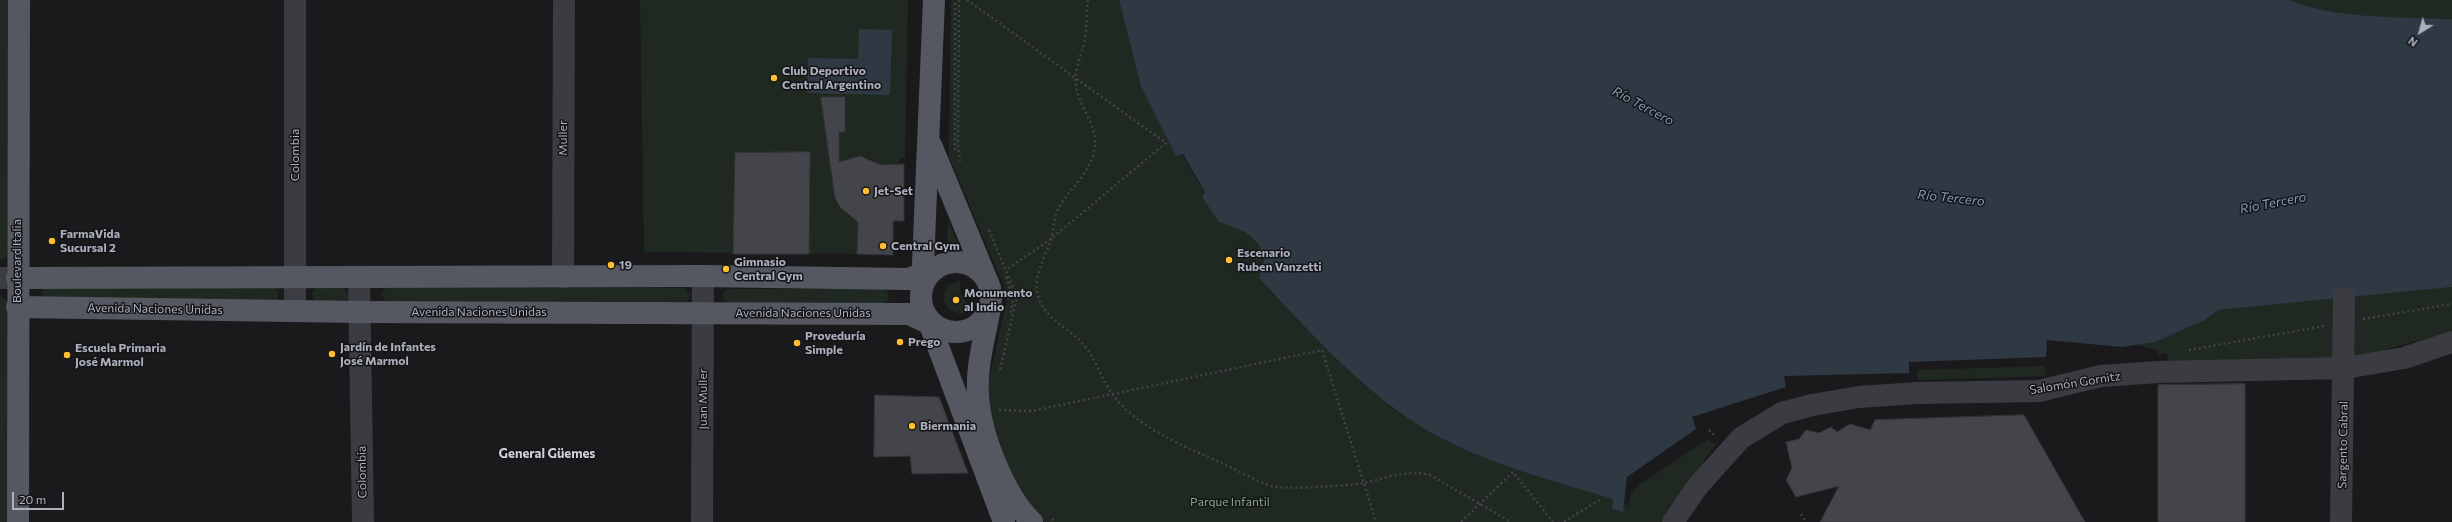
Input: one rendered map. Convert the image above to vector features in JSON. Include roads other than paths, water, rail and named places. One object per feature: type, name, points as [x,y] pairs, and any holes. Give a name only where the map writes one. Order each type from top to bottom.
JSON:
[{"type":"main road","name":"Boulevard Italia","points":[[18,522],[17,307],[8,278],[19,0]]},
{"type":"main road","points":[[934,0],[926,278],[921,299],[931,322],[1004,522]]},
{"type":"main road","points":[[929,142],[995,275],[991,292],[990,308],[978,383],[981,416],[998,467],[1008,490],[1032,522]]},
{"type":"main road","points":[[8,278],[359,279],[703,276],[908,279],[926,278],[945,264],[957,262],[995,275]]},
{"type":"main road","name":"Avenida Naciones Unidas","points":[[17,307],[360,312],[908,314],[931,322]]},
{"type":"main road","points":[[931,322],[946,331],[964,332],[980,323],[990,308]]},
{"type":"street","name":"Colombia","points":[[295,0],[295,311]]},
{"type":"street","name":"Muller","points":[[563,277],[564,0]]},
{"type":"street","name":"Juan Muller","points":[[702,522],[703,276]]},
{"type":"street","name":"Colombia","points":[[359,279],[363,522]]},
{"type":"street","name":"Sargento Cabral","points":[[2341,522],[2345,368],[2344,297]]},
{"type":"street","name":"Salomón Gornitz","points":[[1673,522],[1698,487],[1741,438],[1775,417],[1812,405],[1859,397],[1918,393],[2039,391],[2101,376],[2158,372],[2345,368],[2404,358],[2452,342]]},
{"type":"water","name":"Río Tercero","points":[[1119,0],[2289,0],[2327,11],[2348,14],[2452,19],[2452,287],[2218,310],[2205,320],[2155,342],[2122,347],[2047,340],[2046,357],[1909,362],[1909,373],[1784,376],[1786,387],[1692,417],[1696,429],[1627,477],[1623,512],[1612,509],[1613,499],[1542,478],[1495,462],[1450,443],[1428,431],[1381,398],[1359,380],[1318,340],[1259,278],[1264,260],[1258,243],[1245,232],[1219,222],[1202,197],[1205,192],[1183,154],[1176,156],[1141,87]]},
{"type":"water","points":[[859,29],[892,30],[890,95],[807,93],[808,58],[858,59]]},
{"type":"place","name":"Club Deportivo Central Argentino","points":[[774,78]]},
{"type":"place","name":"Jet-Set","points":[[866,191]]},
{"type":"place","name":"FarmaVida Sucursal 2","points":[[52,241]]},
{"type":"place","name":"Central Gym","points":[[883,246]]},
{"type":"place","name":"Escenario Ruben Vanzetti","points":[[1229,260]]},
{"type":"place","name":"19","points":[[611,265]]},
{"type":"place","name":"Gimnasio Central Gym","points":[[726,269]]},
{"type":"place","name":"Monumento al Indio","points":[[956,300]]},
{"type":"place","name":"Prego","points":[[900,342]]},
{"type":"place","name":"Proveduría Simple","points":[[797,343]]},
{"type":"place","name":"Jardín de Infantes José Marmol","points":[[332,354]]},
{"type":"place","name":"Escuela Primaria José Marmol","points":[[67,355]]},
{"type":"place","name":"Biermania","points":[[912,426]]},
{"type":"district","name":"General Güemes","points":[[547,454]]},
{"type":"park label","name":"Parque Infantil","points":[[1230,502]]}]
